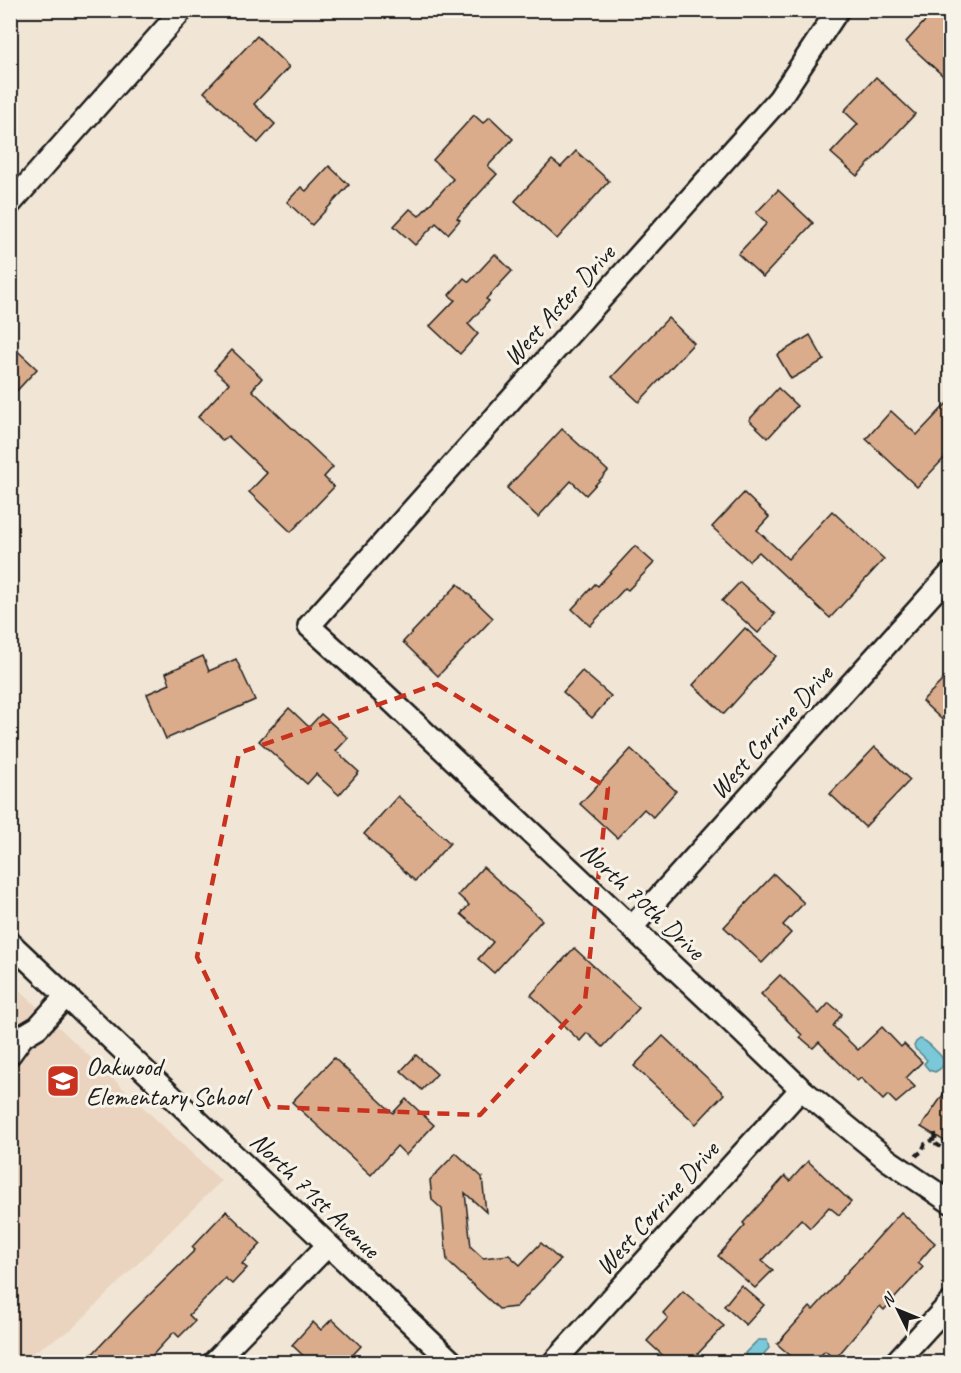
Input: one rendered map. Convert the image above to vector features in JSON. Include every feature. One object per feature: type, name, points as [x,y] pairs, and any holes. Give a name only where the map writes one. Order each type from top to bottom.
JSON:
[{"type":"street","points":[[10,204],[182,10]]},
{"type":"street","name":"West Aster Drive","points":[[309,626],[779,99],[838,10]]},
{"type":"street","name":"West Corrine Drive","points":[[632,927],[951,574]]},
{"type":"street","name":"North 70th Drive","points":[[309,626],[632,927],[801,1089],[888,1160],[951,1202]]},
{"type":"street","name":"North 71st Avenue","points":[[10,943],[452,1362]]},
{"type":"street","points":[[10,1054],[23,1036],[38,1027],[66,996]]},
{"type":"street","name":"West Corrine Drive","points":[[554,1362],[801,1089]]},
{"type":"street","points":[[214,1362],[328,1245]]},
{"type":"street","points":[[896,1362],[951,1303]]},
{"type":"path","points":[[935,1132],[936,1144],[947,1151]]},
{"type":"path","points":[[905,1171],[925,1144],[935,1139]]},
{"type":"highlighted area","points":[[437,684],[608,788],[585,1001],[480,1115],[269,1107],[197,957],[239,753]]},
{"type":"shaded area","name":"Oakwood Elementary School","points":[[10,981],[221,1181],[72,1329],[17,1362],[10,1362]]},
{"type":"water","points":[[920,1039],[928,1043],[944,1061],[942,1067],[935,1072],[929,1070],[924,1064],[927,1060],[914,1046]]},
{"type":"water","points":[[758,1340],[767,1340],[769,1348],[757,1362],[747,1362],[745,1353]]},
{"type":"building","points":[[935,10],[951,10],[951,83],[906,42]]},
{"type":"building","points":[[257,36],[289,67],[254,104],[275,124],[258,143],[204,92]]},
{"type":"building","points":[[876,77],[915,114],[857,176],[831,153],[858,124],[844,111]]},
{"type":"building","points":[[474,115],[483,123],[490,117],[513,139],[488,166],[497,174],[457,218],[460,220],[448,234],[436,223],[415,245],[394,226],[410,209],[419,216],[453,179],[433,160]]},
{"type":"building","points":[[576,151],[609,181],[557,239],[515,201],[552,160],[561,167]]},
{"type":"building","points":[[329,166],[349,185],[312,225],[287,202],[301,187],[306,191]]},
{"type":"building","points":[[778,190],[813,223],[763,277],[738,254],[767,223],[756,213]]},
{"type":"building","points":[[495,254],[512,271],[486,299],[489,301],[468,324],[478,334],[460,354],[430,326],[455,300],[449,295],[464,278],[469,282]]},
{"type":"building","points":[[668,318],[694,343],[639,402],[612,377]]},
{"type":"building","points":[[810,335],[824,360],[791,379],[777,355]]},
{"type":"building","points":[[10,344],[37,369],[10,398]]},
{"type":"building","points":[[232,350],[262,378],[252,390],[333,467],[324,477],[334,487],[291,532],[249,492],[267,473],[228,436],[223,441],[198,417],[229,383],[214,370]]},
{"type":"building","points":[[778,388],[797,406],[768,438],[749,420]]},
{"type":"building","points":[[951,399],[951,451],[917,487],[866,439],[891,411],[917,435]]},
{"type":"building","points":[[562,429],[608,471],[586,495],[571,481],[538,517],[507,488]]},
{"type":"building","points":[[744,493],[769,517],[757,530],[788,559],[832,511],[884,559],[830,618],[759,552],[749,561],[712,527]]},
{"type":"building","points":[[635,546],[654,563],[628,590],[625,588],[590,626],[572,609],[595,584],[598,586]]},
{"type":"building","points":[[740,582],[775,614],[758,633],[722,601]]},
{"type":"building","points":[[458,584],[493,618],[438,676],[403,642]]},
{"type":"building","points":[[745,628],[776,656],[724,714],[693,685]]},
{"type":"building","points":[[203,656],[209,671],[236,659],[255,700],[166,739],[147,694],[170,684],[166,673]]},
{"type":"building","points":[[582,671],[611,696],[592,718],[563,692]]},
{"type":"building","points":[[951,672],[951,728],[922,701]]},
{"type":"building","points":[[289,708],[309,727],[321,714],[348,738],[336,751],[359,772],[339,795],[316,774],[307,784],[259,741]]},
{"type":"building","points":[[875,747],[910,780],[865,827],[830,794]]},
{"type":"building","points":[[631,749],[676,791],[653,817],[644,809],[617,838],[580,804]]},
{"type":"building","points":[[398,796],[450,843],[415,881],[364,834]]},
{"type":"building","points":[[483,867],[542,920],[494,973],[478,959],[493,942],[461,914],[469,905],[458,895]]},
{"type":"building","points":[[774,874],[804,903],[783,925],[791,933],[762,963],[724,927]]},
{"type":"building","points":[[574,948],[639,1008],[603,1047],[587,1033],[580,1041],[531,995]]},
{"type":"building","points":[[780,975],[819,1014],[829,1003],[842,1014],[833,1026],[858,1050],[882,1027],[901,1047],[904,1044],[922,1062],[906,1078],[915,1087],[896,1103],[888,1095],[883,1100],[861,1078],[857,1081],[819,1042],[813,1048],[761,994]]},
{"type":"building","points":[[663,1036],[724,1094],[696,1124],[634,1066]]},
{"type":"building","points":[[416,1055],[437,1074],[422,1090],[401,1071]]},
{"type":"building","points":[[334,1058],[393,1113],[406,1099],[434,1125],[406,1155],[397,1146],[371,1175],[292,1102]]},
{"type":"building","points":[[951,1083],[951,1145],[921,1127]]},
{"type":"building","points":[[456,1153],[482,1177],[486,1212],[465,1193],[471,1247],[483,1258],[509,1255],[520,1265],[541,1243],[560,1260],[516,1307],[499,1309],[447,1261],[442,1209],[432,1200],[430,1180]]},
{"type":"building","points":[[808,1161],[851,1202],[839,1215],[829,1207],[810,1228],[801,1219],[762,1261],[773,1270],[755,1288],[718,1256],[745,1225],[743,1223],[785,1176],[790,1181]]},
{"type":"building","points":[[226,1211],[261,1244],[242,1264],[247,1268],[232,1284],[225,1278],[189,1315],[195,1321],[179,1337],[174,1332],[146,1362],[85,1362],[195,1250],[192,1247]]},
{"type":"building","points":[[901,1212],[935,1243],[918,1263],[923,1267],[884,1310],[880,1306],[835,1359],[825,1351],[814,1362],[798,1362],[777,1344],[810,1307],[813,1310]]},
{"type":"building","points":[[741,1285],[764,1305],[746,1325],[724,1306]]},
{"type":"building","points":[[683,1291],[724,1326],[690,1362],[670,1362],[647,1341],[668,1318],[663,1313]]},
{"type":"building","points":[[332,1319],[361,1346],[346,1362],[310,1362],[292,1345],[313,1322],[321,1330]]},
{"type":"place","name":"Oakwood Elementary School","points":[[63,1081]]}]
